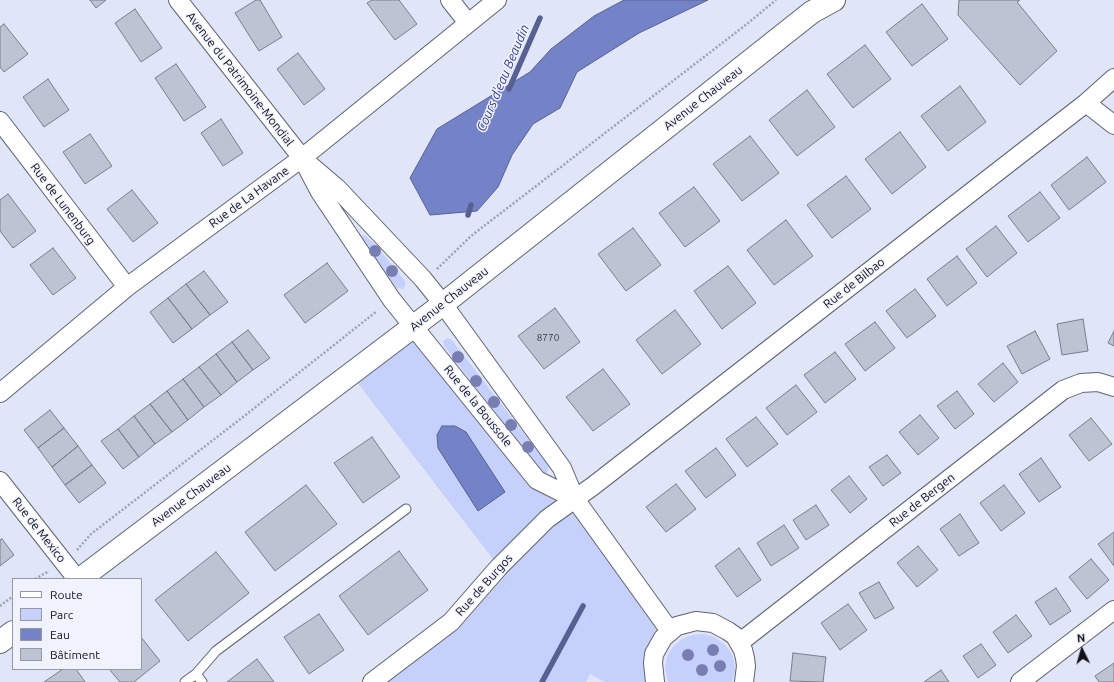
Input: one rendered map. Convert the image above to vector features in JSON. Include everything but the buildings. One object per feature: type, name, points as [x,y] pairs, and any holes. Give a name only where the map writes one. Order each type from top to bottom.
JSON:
[{"type":"main road","name":"Avenue Chauveau","points":[[81,578],[414,327],[817,6],[834,0]]},
{"type":"main road","points":[[0,642],[12,633]]},
{"type":"street","name":"Avenue du Patrimoine-Mondial","points":[[178,0],[302,158],[320,192],[387,304]]},
{"type":"street","points":[[450,0],[468,23]]},
{"type":"street","name":"Rue de La Havane","points":[[0,393],[127,287],[302,158],[497,0]]},
{"type":"street","name":"Rue de Bilbao","points":[[593,486],[1086,103],[1114,78]]},
{"type":"street","points":[[1086,103],[1114,125]]},
{"type":"street","name":"Rue de Lunenburg","points":[[0,121],[127,287]]},
{"type":"street","name":"Avenue du Patrimoine-Mondial","points":[[302,158],[337,188],[430,274]]},
{"type":"street","name":"Rue de la Boussole","points":[[430,274],[443,304],[562,468],[575,498],[670,631]]},
{"type":"street","name":"Rue de la Boussole","points":[[387,304],[414,327],[537,480],[575,498]]},
{"type":"street","name":"Rue de Bergen","points":[[739,643],[1063,390],[1081,383],[1098,382],[1114,387]]},
{"type":"street","name":"Rue de Mexico","points":[[0,481],[76,578]]},
{"type":"street","name":"Rue de Burgos","points":[[372,682],[451,622],[548,519],[593,486]]},
{"type":"street","points":[[1020,682],[1114,610]]},
{"type":"street","points":[[655,682],[653,672],[654,654],[663,638],[670,631],[686,622],[704,621],[713,623],[728,630],[739,643],[743,650],[746,666],[744,682]]},
{"type":"lane","points":[[185,682],[196,674],[216,651],[406,509]]},
{"type":"lane","points":[[196,674],[202,682]]},
{"type":"path","points":[[430,274],[471,236],[747,24],[776,0]]},
{"type":"path","points":[[82,546],[91,534],[387,304]]},
{"type":"path","points":[[37,578],[48,572]]},
{"type":"path","points":[[0,606],[12,597]]},
{"type":"green space","points":[[364,235],[375,244],[405,281],[405,286],[403,289],[397,288],[369,253],[362,237]]},
{"type":"green space","points":[[413,327],[566,515],[572,503],[670,631],[655,682],[605,682],[590,674],[586,682],[372,682],[499,567],[350,373]]},
{"type":"green space","points":[[448,338],[452,340],[549,466],[547,473],[542,473],[444,346],[443,341]]},
{"type":"green space","points":[[704,634],[714,637],[723,643],[730,651],[734,660],[735,671],[732,682],[668,682],[665,668],[667,656],[673,647],[682,639],[692,635]]},
{"type":"water","points":[[624,0],[708,0],[639,33],[577,72],[560,108],[533,124],[512,155],[498,187],[477,211],[430,215],[410,178],[437,129],[530,72],[551,49],[594,16]]},
{"type":"water","points":[[442,426],[455,426],[466,432],[505,492],[478,511],[438,448],[437,435]]},
{"type":"waterway","name":"Cours d'eau Beaudin","points":[[509,89],[540,18]]},
{"type":"waterway","name":"Cours d'eau Beaudin","points":[[468,215],[471,205]]},
{"type":"waterway","name":"Cours d'eau Beaudin","points":[[542,682],[583,606]]}]
